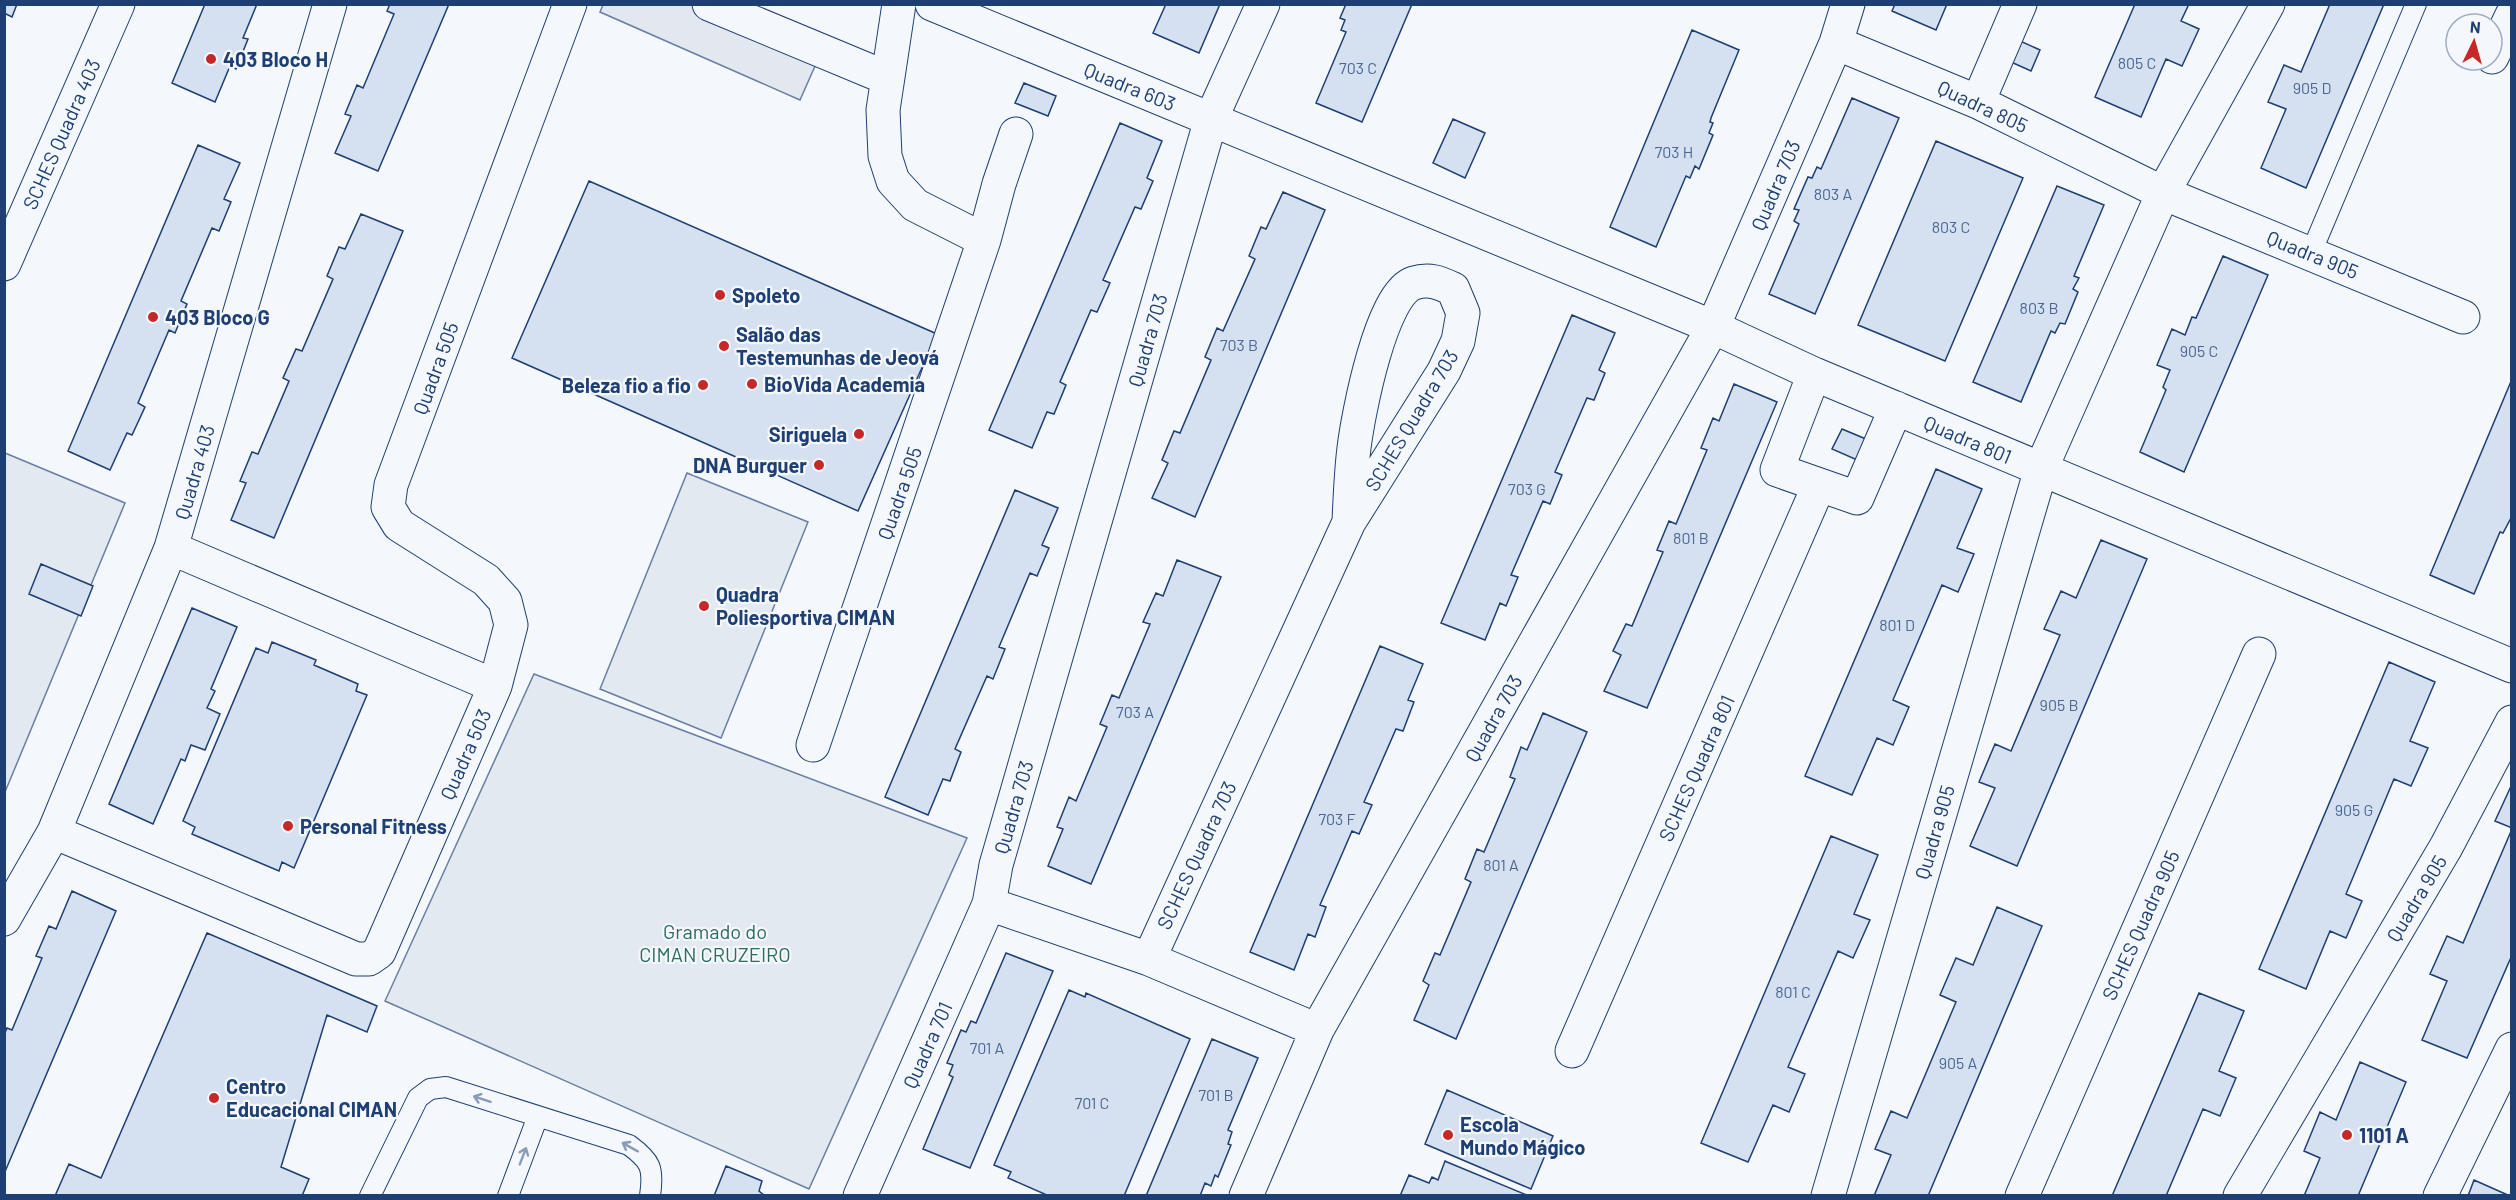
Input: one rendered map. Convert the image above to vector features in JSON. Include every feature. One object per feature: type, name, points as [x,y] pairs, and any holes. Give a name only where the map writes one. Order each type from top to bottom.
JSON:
[{"type":"street","name":"SCHES Quadra 403","points":[[4,264],[118,4]]},
{"type":"street","name":"Quadra 403","points":[[4,919],[54,832],[171,548],[330,4]]},
{"type":"street","name":"Quadra 505","points":[[495,686],[511,625],[505,601],[486,580],[399,525],[388,507],[396,474],[570,4]]},
{"type":"street","points":[[709,4],[887,78]]},
{"type":"street","points":[[899,4],[883,110],[885,156],[893,181],[915,205],[984,240]]},
{"type":"street","name":"Quadra 603","points":[[932,4],[1210,119]]},
{"type":"street","points":[[1263,4],[1210,119],[1713,327]]},
{"type":"street","points":[[1836,43],[1848,4]]},
{"type":"street","points":[[1978,102],[2020,4]]},
{"type":"street","name":"Quadra 905","points":[[1828,1196],[2041,469],[2163,193],[2268,4]]},
{"type":"street","points":[[2504,30],[2511,15]]},
{"type":"street","name":"Quadra 703","points":[[1317,1030],[1713,327],[1836,43]]},
{"type":"street","name":"Quadra 805","points":[[1836,43],[1978,102],[2163,193]]},
{"type":"street","name":"Quadra 703","points":[[989,904],[996,865],[1210,119]]},
{"type":"street","name":"Quadra 505","points":[[813,745],[984,240],[999,184],[1016,134]]},
{"type":"street","name":"Quadra 905","points":[[2163,193],[2463,317]]},
{"type":"street","name":"SCHES Quadra 703","points":[[1149,959],[1348,522],[1444,371],[1458,341],[1463,313],[1454,289],[1434,280],[1412,283],[1398,296],[1383,327],[1362,399],[1354,449],[1348,522]]},
{"type":"street","name":"Quadra 801","points":[[1713,327],[1814,374],[2041,469]]},
{"type":"street","points":[[1814,374],[1777,471],[1857,498],[1896,408]]},
{"type":"street","points":[[2041,469],[2511,666]]},
{"type":"street","name":"SCHES Quadra 801","points":[[1572,1051],[1819,485]]},
{"type":"street","name":"Quadra 503","points":[[54,832],[356,959],[369,959],[379,952],[495,686],[171,548]]},
{"type":"street","name":"SCHES Quadra 905","points":[[2022,1196],[2259,654]]},
{"type":"street","name":"Quadra 905","points":[[2240,1196],[2446,847],[2511,722]]},
{"type":"street","points":[[989,904],[1149,959],[1317,1030],[1246,1196]]},
{"type":"street","name":"Quadra 701","points":[[872,1192],[989,904]]},
{"type":"street","points":[[2440,1196],[2511,1049]]},
{"type":"lane","points":[[2311,253],[2416,4]]},
{"type":"lane","points":[[370,1196],[418,1098],[430,1089],[446,1087],[629,1145],[646,1158],[653,1176],[650,1196]]},
{"type":"lane","points":[[508,1196],[538,1116]]},
{"type":"green space","points":[[5,453],[125,503],[5,792]]},
{"type":"green space","name":"Quadra Poliesportiva CIMAN","points":[[687,473],[808,522],[721,738],[600,689]]},
{"type":"green space","name":"Gramado do CIMAN CRUZEIRO","points":[[534,674],[967,838],[809,1189],[385,1001]]},
{"type":"shaded area","points":[[603,5],[750,5],[827,39],[800,100],[600,12]]},
{"type":"building","points":[[4,4],[17,4],[12,17],[4,13]]},
{"type":"building","name":"403 Bloco H","points":[[205,4],[257,4],[243,38],[248,39],[236,69],[230,66],[215,102],[172,83]]},
{"type":"building","points":[[390,4],[449,4],[378,171],[335,153],[351,116],[345,114],[357,85],[363,88],[394,14],[387,11]]},
{"type":"building","points":[[1166,4],[1220,4],[1199,53],[1153,33]]},
{"type":"building","points":[[1346,4],[1412,4],[1362,122],[1316,103],[1346,32],[1341,30],[1345,20],[1340,18]]},
{"type":"building","points":[[1895,4],[1947,4],[1936,30],[1892,11]]},
{"type":"building","points":[[2135,4],[2189,4],[2181,21],[2199,29],[2182,66],[2166,59],[2141,117],[2095,97]]},
{"type":"building","points":[[2330,4],[2384,4],[2306,188],[2261,168],[2286,109],[2268,102],[2284,65],[2301,72]]},
{"type":"building","points":[[1692,30],[1739,50],[1711,118],[1710,122],[1713,123],[1709,133],[1713,135],[1699,169],[1695,166],[1690,178],[1686,176],[1656,247],[1610,227]]},
{"type":"building","points":[[2009,36],[2040,50],[2031,71],[2000,57]]},
{"type":"building","points":[[1024,83],[1056,96],[1048,116],[1015,103]]},
{"type":"building","points":[[1852,98],[1899,118],[1815,314],[1769,294],[1799,224],[1794,221],[1799,210],[1794,209],[1808,177],[1812,178],[1817,167],[1821,169]]},
{"type":"building","points":[[1453,119],[1485,133],[1465,178],[1433,163]]},
{"type":"building","points":[[1120,123],[1162,141],[1147,178],[1153,181],[1141,209],[1135,207],[1103,280],[1110,283],[1097,312],[1091,310],[1060,382],[1066,385],[1054,414],[1047,412],[1032,448],[989,430]]},
{"type":"building","points":[[1936,141],[2023,178],[1945,361],[1858,325]]},
{"type":"building","name":"403 Bloco G","points":[[198,145],[240,163],[224,199],[231,202],[219,231],[212,228],[181,301],[187,304],[175,333],[169,330],[138,403],[145,407],[132,435],[127,433],[110,470],[68,451]]},
{"type":"building","name":"Salão das Testemunhas de Jeová","points":[[589,181],[937,334],[858,511],[512,358]]},
{"type":"building","points":[[2057,186],[2104,205],[2074,276],[2079,278],[2073,289],[2078,292],[2065,324],[2060,323],[2055,333],[2051,331],[2021,402],[1973,382]]},
{"type":"building","points":[[1283,192],[1325,210],[1195,517],[1152,498],[1168,463],[1162,460],[1174,431],[1180,433],[1211,360],[1205,357],[1217,328],[1223,331],[1255,259],[1249,256],[1261,227],[1266,229]]},
{"type":"building","points":[[361,214],[403,231],[274,538],[231,520],[246,483],[240,481],[252,452],[258,454],[289,381],[283,378],[296,349],[302,351],[333,279],[327,276],[339,247],[345,249]]},
{"type":"building","points":[[2223,256],[2268,275],[2184,472],[2140,452],[2166,390],[2163,387],[2170,370],[2157,365],[2172,329],[2185,335],[2192,317],[2196,318]]},
{"type":"building","points":[[1572,315],[1615,333],[1599,370],[1605,373],[1594,400],[1587,398],[1555,472],[1562,475],[1550,504],[1543,501],[1511,575],[1518,577],[1506,606],[1500,603],[1485,640],[1441,623]]},
{"type":"building","points":[[2512,379],[2512,516],[2503,533],[2500,532],[2474,594],[2430,575]]},
{"type":"building","points":[[1734,384],[1777,402],[1647,708],[1604,691],[1621,655],[1613,651],[1626,624],[1632,626],[1663,552],[1657,550],[1669,521],[1676,524],[1707,450],[1701,448],[1713,418],[1719,421]]},
{"type":"building","points":[[1842,429],[1873,442],[1864,463],[1832,449]]},
{"type":"building","points":[[1936,469],[1982,489],[1957,548],[1974,554],[1958,592],[1942,585],[1893,700],[1909,707],[1893,745],[1877,738],[1852,795],[1805,776]]},
{"type":"building","points":[[1015,490],[1058,508],[1042,545],[1049,548],[1037,576],[1030,573],[999,647],[1005,649],[993,679],[987,676],[955,749],[961,752],[950,781],[943,779],[928,815],[885,797]]},
{"type":"building","points":[[2101,540],[2147,559],[2017,866],[1970,846],[1995,788],[1979,782],[1995,744],[2011,751],[2060,635],[2044,629],[2061,591],[2076,598]]},
{"type":"building","points":[[1177,560],[1221,577],[1091,884],[1048,866],[1063,829],[1057,827],[1069,797],[1076,801],[1107,727],[1100,724],[1112,695],[1119,698],[1150,624],[1143,622],[1156,593],[1163,596]]},
{"type":"building","points":[[41,564],[93,586],[81,616],[29,594]]},
{"type":"building","points":[[192,608],[237,627],[211,689],[215,691],[207,708],[220,714],[205,750],[191,745],[185,761],[181,759],[153,824],[109,804]]},
{"type":"building","points":[[272,642],[316,660],[314,665],[358,684],[356,691],[367,695],[294,868],[282,862],[279,871],[192,834],[195,827],[183,821],[256,648],[268,653]]},
{"type":"building","points":[[1380,646],[1423,664],[1408,700],[1414,702],[1403,731],[1396,729],[1364,802],[1372,805],[1359,834],[1352,831],[1320,905],[1326,907],[1315,937],[1308,934],[1294,970],[1250,952]]},
{"type":"building","points":[[2389,662],[2435,682],[2410,741],[2428,748],[2411,786],[2394,779],[2346,894],[2362,901],[2346,938],[2330,931],[2306,989],[2259,969]]},
{"type":"building","points":[[1543,713],[1587,732],[1456,1039],[1414,1020],[1429,985],[1423,981],[1435,953],[1440,955],[1471,882],[1465,879],[1477,849],[1484,852],[1515,779],[1510,777],[1521,747],[1527,750]]},
{"type":"building","points":[[2512,784],[2512,828],[2495,821]]},
{"type":"building","points":[[2512,829],[2512,955],[2467,1058],[2422,1040],[2447,981],[2430,974],[2447,936],[2463,943]]},
{"type":"building","points":[[1831,836],[1878,855],[1854,914],[1870,920],[1853,958],[1838,951],[1788,1067],[1805,1074],[1789,1112],[1773,1105],[1748,1162],[1701,1143]]},
{"type":"building","points":[[72,891],[116,911],[4,1174],[4,1035],[7,1028],[12,1030],[42,958],[36,956],[49,926],[56,929]]},
{"type":"building","points":[[1997,907],[2042,926],[1928,1196],[1874,1196],[1891,1155],[1875,1149],[1891,1111],[1907,1118],[1956,1002],[1940,995],[1956,958],[1973,965]]},
{"type":"building","name":"Centro Educacional CIMAN","points":[[207,933],[377,1006],[367,1032],[327,1015],[281,1167],[309,1179],[302,1196],[55,1196],[69,1164],[101,1178]]},
{"type":"building","points":[[1006,953],[1053,971],[970,1168],[923,1149],[953,1077],[949,1075],[953,1065],[947,1063],[961,1030],[966,1032],[971,1021],[976,1023]]},
{"type":"building","points":[[1069,990],[1085,997],[1086,993],[1190,1039],[1124,1196],[1049,1196],[1008,1178],[1011,1172],[994,1165]]},
{"type":"building","points":[[2199,993],[2244,1011],[2219,1071],[2236,1078],[2220,1116],[2203,1109],[2166,1196],[2112,1196]]},
{"type":"building","points":[[1212,1039],[1258,1058],[1228,1130],[1232,1132],[1228,1144],[1231,1145],[1218,1177],[1215,1175],[1211,1186],[1205,1183],[1200,1196],[1146,1196]]},
{"type":"building","name":"1101 A","points":[[2360,1062],[2406,1082],[2358,1196],[2304,1196],[2320,1158],[2304,1151],[2320,1112],[2336,1120]]},
{"type":"building","points":[[1447,1090],[1553,1136],[1531,1189],[1425,1144]]},
{"type":"building","points":[[1445,1161],[1529,1196],[1400,1196],[1409,1175],[1429,1183],[1432,1177],[1438,1180]]},
{"type":"building","points":[[726,1166],[762,1181],[759,1191],[765,1196],[714,1196]]},
{"type":"building","points":[[2474,1180],[2510,1196],[2468,1196]]},
{"type":"place","name":"403 Bloco H","points":[[211,59]]},
{"type":"place","name":"Spoleto","points":[[720,295]]},
{"type":"place","name":"403 Bloco G","points":[[153,317]]},
{"type":"place","name":"Salão das Testemunhas de Jeová","points":[[724,346]]},
{"type":"place","name":"BioVida Academia","points":[[752,384]]},
{"type":"place","name":"Beleza fio a fio","points":[[703,385]]},
{"type":"place","name":"Siriguela","points":[[859,434]]},
{"type":"place","name":"DNA Burguer","points":[[819,465]]},
{"type":"place","name":"Quadra Poliesportiva CIMAN","points":[[704,606]]},
{"type":"place","name":"Personal Fitness","points":[[288,826]]},
{"type":"place","name":"Centro Educacional CIMAN","points":[[214,1098]]},
{"type":"place","name":"Escola Mundo Mágico","points":[[1448,1135]]},
{"type":"place","name":"1101 A","points":[[2347,1135]]}]
